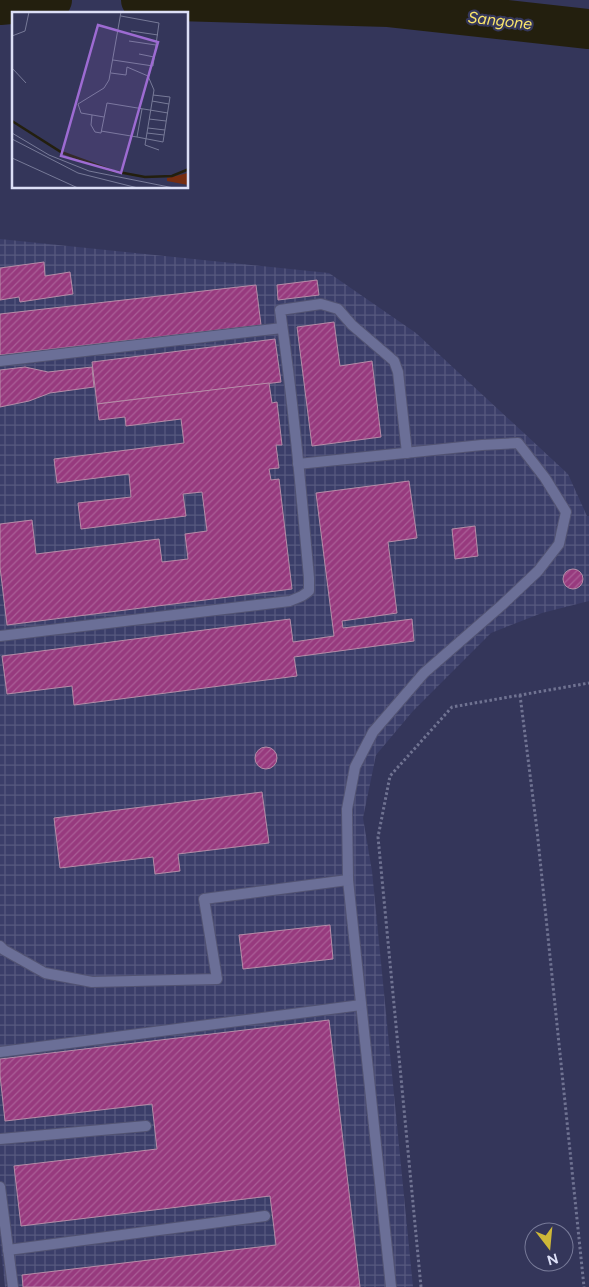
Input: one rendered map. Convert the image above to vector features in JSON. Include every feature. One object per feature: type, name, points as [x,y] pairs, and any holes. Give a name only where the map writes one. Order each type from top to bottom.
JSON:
[{"type":"lane","points":[[0,636],[290,601],[309,591],[298,464],[280,310],[322,304],[338,309],[394,361],[398,372],[407,453]]},
{"type":"lane","points":[[0,361],[282,328]]},
{"type":"lane","points":[[298,464],[518,443],[545,478],[566,512],[559,544],[538,571],[424,673],[373,732],[355,767],[347,809],[348,880],[391,1287]]},
{"type":"lane","points":[[0,946],[45,973],[92,982],[217,979],[204,899],[348,880]]},
{"type":"lane","points":[[0,1052],[361,1005]]},
{"type":"lane","points":[[0,1139],[146,1126]]},
{"type":"lane","points":[[0,1187],[13,1287]]},
{"type":"lane","points":[[8,1250],[265,1216]]},
{"type":"path","points":[[421,1287],[378,837],[390,776],[452,707],[589,683]]},
{"type":"path","points":[[520,695],[538,840],[584,1287]]},
{"type":"shaded area","points":[[0,239],[329,273],[416,333],[568,474],[587,516],[589,516],[589,601],[542,613],[491,633],[413,711],[376,755],[363,818],[372,871],[413,1287],[5,1287],[0,1241]]},
{"type":"building","points":[[44,262],[45,276],[70,272],[73,294],[20,302],[19,297],[0,300],[0,268]]},
{"type":"building","points":[[317,280],[319,295],[278,300],[277,285]]},
{"type":"building","points":[[256,285],[261,325],[0,355],[0,314]]},
{"type":"building","points":[[334,322],[340,366],[372,361],[381,437],[312,446],[297,327]]},
{"type":"building","points":[[275,339],[281,382],[97,404],[92,362]]},
{"type":"building","points":[[25,367],[48,372],[92,367],[94,387],[50,393],[29,401],[0,407],[0,370]]},
{"type":"building","points":[[269,383],[272,403],[277,402],[282,445],[276,445],[279,468],[269,469],[271,480],[279,479],[292,589],[7,625],[0,567],[0,524],[32,520],[36,554],[159,539],[162,562],[188,559],[185,534],[207,531],[202,492],[183,494],[186,516],[81,529],[78,503],[131,497],[129,474],[57,483],[54,459],[184,443],[181,419],[126,426],[125,417],[99,420],[97,404]]},
{"type":"building","points":[[409,481],[417,538],[388,542],[397,613],[342,621],[343,628],[412,619],[414,641],[294,657],[297,676],[74,705],[72,686],[7,694],[2,656],[290,619],[293,642],[334,636],[316,493]]},
{"type":"building","points":[[475,526],[478,556],[455,559],[452,529]]},
{"type":"building","points":[[573,569],[580,572],[583,579],[580,586],[573,589],[566,586],[563,579],[566,572]]},
{"type":"building","points":[[262,747],[270,747],[277,754],[277,762],[270,769],[262,769],[255,762],[255,754]]},
{"type":"building","points":[[262,792],[269,843],[178,854],[180,871],[155,874],[153,857],[60,868],[54,818]]},
{"type":"building","points":[[330,925],[333,959],[243,969],[239,935]]},
{"type":"building","points":[[329,1020],[360,1287],[23,1287],[22,1275],[276,1245],[270,1196],[21,1226],[14,1166],[157,1149],[152,1104],[5,1121],[0,1059]]},
{"type":"waterway","name":"Sangone","points":[[0,5],[52,0]]},
{"type":"waterway","name":"Sangone","points":[[141,0],[389,7],[589,29]]}]
